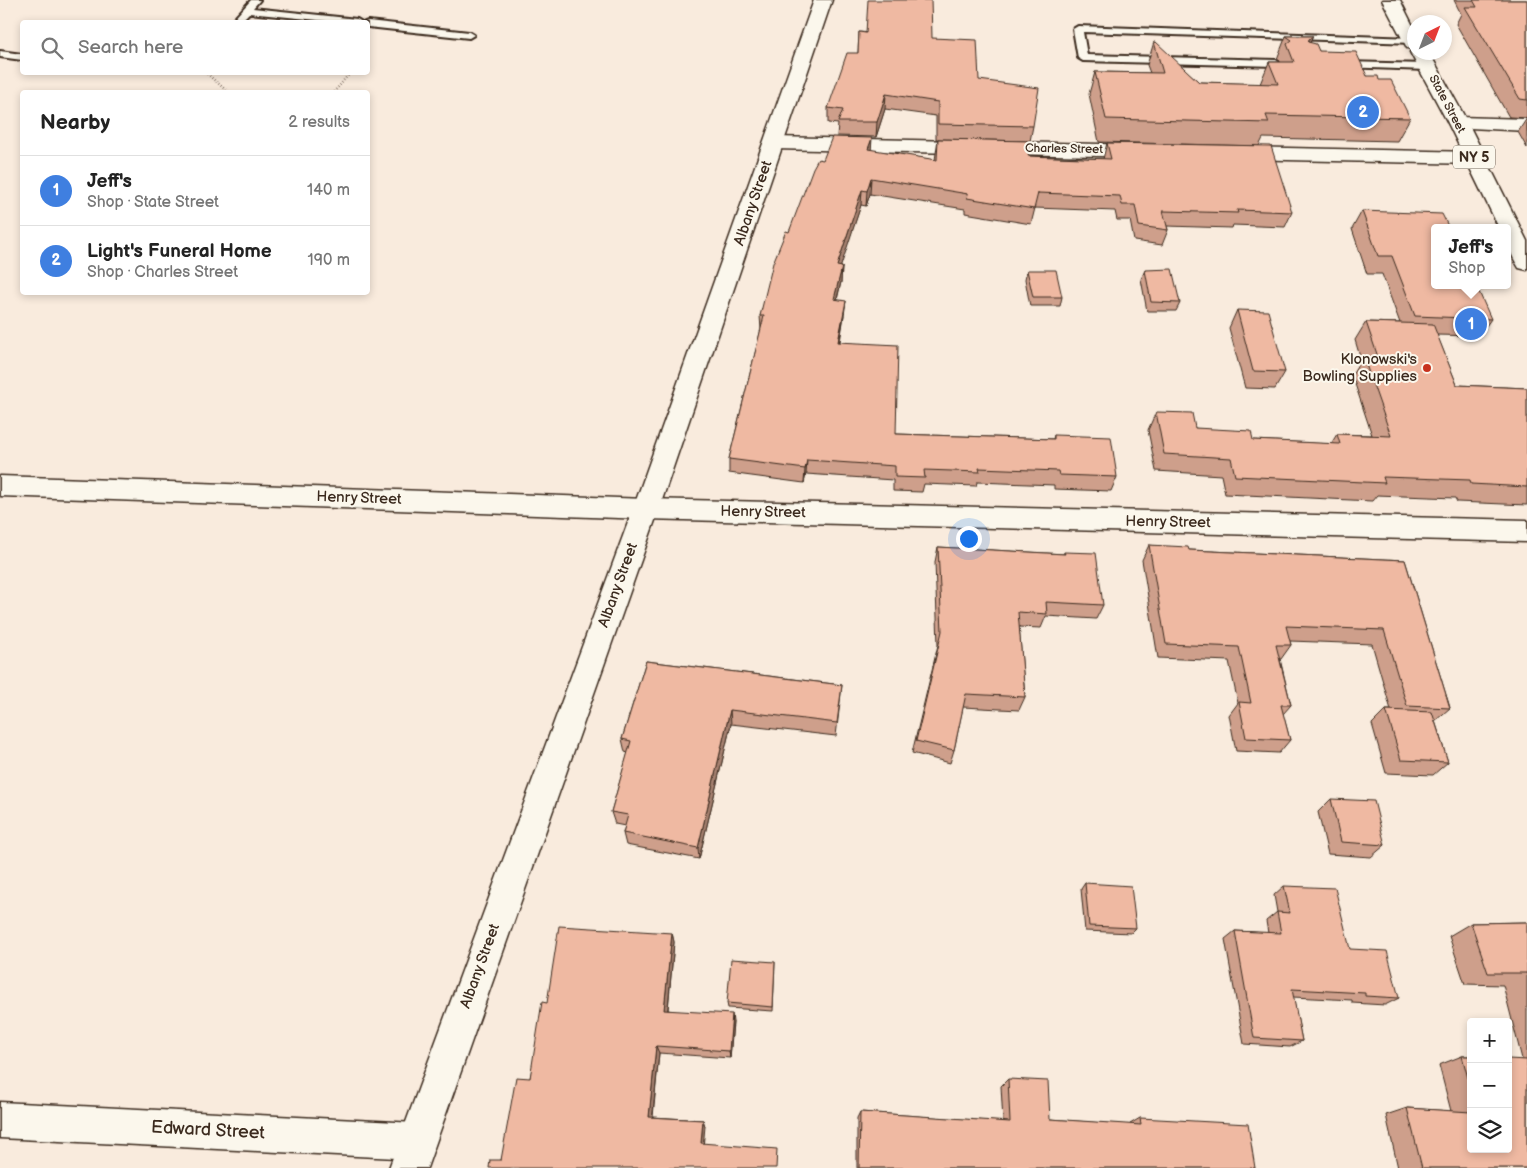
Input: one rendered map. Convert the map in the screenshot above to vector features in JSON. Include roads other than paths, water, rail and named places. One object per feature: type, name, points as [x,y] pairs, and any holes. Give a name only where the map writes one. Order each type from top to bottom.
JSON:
[{"type":"street","name":"Albany Street","points":[[412,1154],[646,509],[823,0]]},
{"type":"street","name":"State Street","points":[[1391,0],[1407,29]]},
{"type":"street","name":"State Street","points":[[1424,60],[1458,123],[1508,224]]},
{"type":"street","points":[[1458,123],[1527,125]]},
{"type":"street","name":"Charles Street","points":[[774,143],[1158,151]]},
{"type":"street","points":[[1217,152],[1475,158]]},
{"type":"street","name":"State Street","points":[[1511,231],[1527,263]]},
{"type":"street","name":"Henry Street","points":[[0,486],[646,509],[1527,531]]},
{"type":"street","name":"Edward Street","points":[[0,1120],[412,1154]]},
{"type":"lane","points":[[237,20],[256,0]]},
{"type":"lane","points":[[247,10],[339,20]]},
{"type":"lane","points":[[370,24],[469,35]]},
{"type":"lane","points":[[1276,63],[1083,58],[1078,29],[1407,50]]},
{"type":"lane","points":[[1333,64],[1407,53]]},
{"type":"lane","points":[[0,54],[20,57]]},
{"type":"place","name":"Light's Funeral Home","points":[[1363,112]]},
{"type":"place","name":"Jeff's","points":[[1471,324]]},
{"type":"place","name":"Klonowski's Bowling Supplies","points":[[1427,368]]}]
